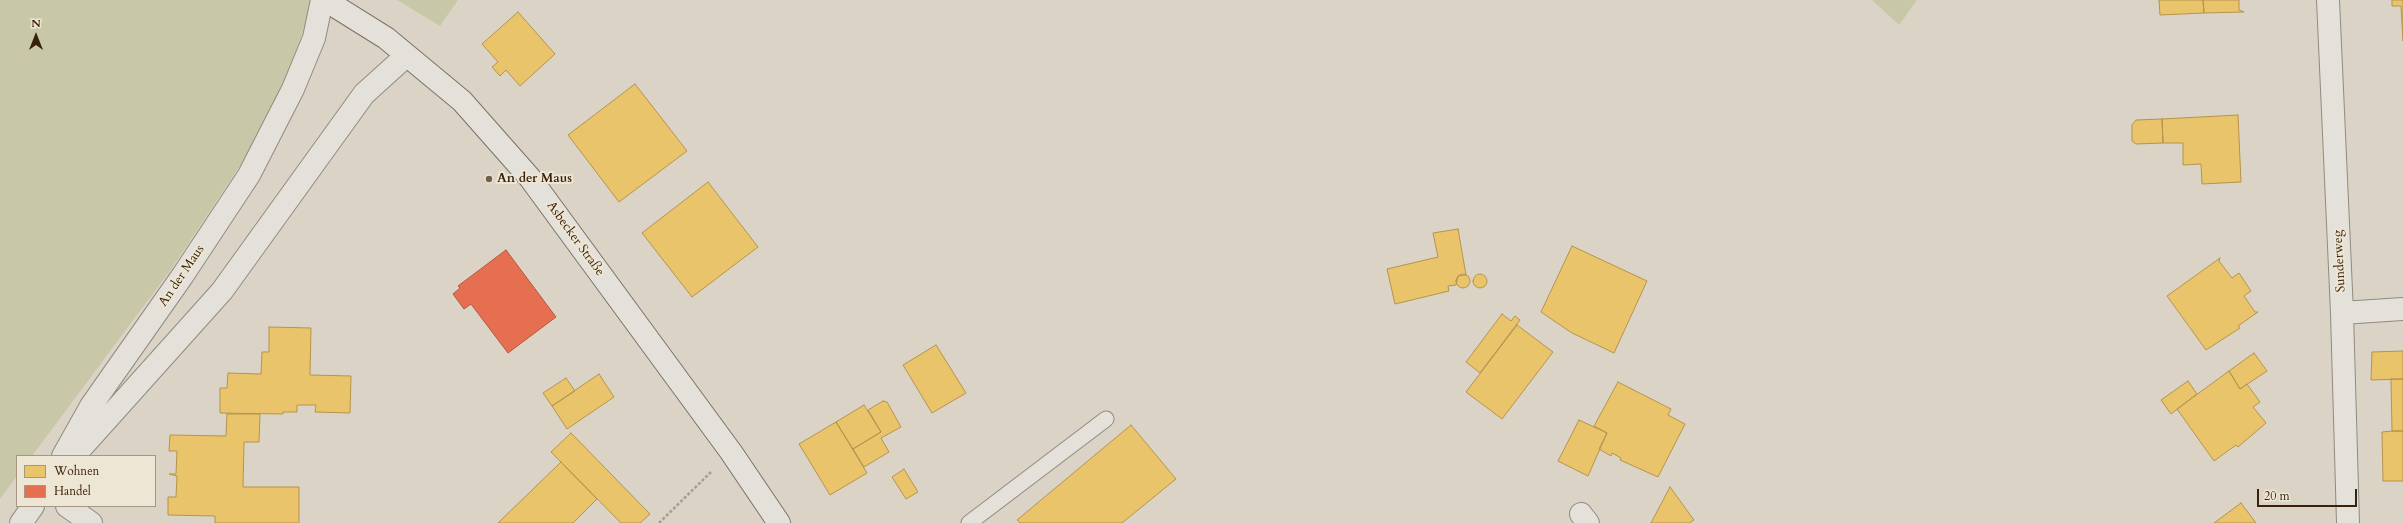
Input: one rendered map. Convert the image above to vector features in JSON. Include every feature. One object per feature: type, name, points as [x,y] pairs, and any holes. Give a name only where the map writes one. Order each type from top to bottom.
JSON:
[{"type":"street","name":"Asbecker Straße","points":[[324,0],[386,38],[462,101],[530,178],[731,452],[779,523]]},
{"type":"street","name":"An der Maus","points":[[64,455],[91,406],[183,275],[249,175],[293,89],[314,38],[324,0]]},
{"type":"street","name":"Sunderweg","points":[[2328,0],[2342,313],[2348,523]]},
{"type":"street","points":[[75,455],[222,291],[364,94],[406,56]]},
{"type":"street","points":[[2342,313],[2403,309]]},
{"type":"street","points":[[21,523],[32,507]]},
{"type":"street","points":[[68,507],[91,523]]},
{"type":"lane","points":[[969,523],[1106,419]]},
{"type":"path","points":[[659,523],[731,452]]},
{"type":"green space","points":[[0,0],[313,0],[277,110],[172,268],[33,455],[16,455],[16,477],[0,499]]},
{"type":"green space","points":[[397,0],[458,0],[440,26]]},
{"type":"green space","points":[[1872,0],[1917,0],[1899,25]]},
{"type":"building: Wohnen","points":[[2159,0],[2203,0],[2204,13],[2160,15]]},
{"type":"building: Wohnen","points":[[2203,0],[2239,0],[2239,10],[2244,12],[2204,13]]},
{"type":"building: Wohnen","points":[[2392,0],[2403,0],[2403,41],[2401,6],[2392,6]]},
{"type":"building: Wohnen","points":[[518,12],[555,54],[520,86],[506,70],[500,76],[492,67],[498,62],[482,44]]},
{"type":"building: Wohnen","points":[[635,84],[687,151],[619,202],[568,135]]},
{"type":"building: Wohnen","points":[[2238,115],[2241,182],[2202,184],[2201,164],[2183,165],[2183,143],[2163,143],[2162,119]]},
{"type":"building: Wohnen","points":[[2162,119],[2163,143],[2136,144],[2132,141],[2132,125],[2136,120]]},
{"type":"building: Wohnen","points":[[708,182],[758,247],[692,297],[642,233]]},
{"type":"building: Wohnen","points":[[1458,229],[1466,275],[1458,276],[1456,285],[1448,286],[1449,291],[1395,304],[1387,269],[1438,257],[1433,233]]},
{"type":"building: Wohnen","points":[[1572,246],[1647,281],[1614,353],[1572,333],[1541,312]]},
{"type":"building: Wohnen","points":[[2220,258],[2219,261],[2232,278],[2239,273],[2251,291],[2244,296],[2255,312],[2258,312],[2238,326],[2240,328],[2206,350],[2167,296]]},
{"type":"building: Wohnen","points":[[1463,274],[1468,276],[1470,281],[1468,286],[1463,288],[1458,286],[1456,281],[1458,276]]},
{"type":"building: Wohnen","points":[[1477,274],[1483,274],[1487,278],[1487,284],[1483,288],[1477,288],[1473,284],[1473,278]]},
{"type":"building: Wohnen","points":[[1502,314],[1511,321],[1515,316],[1520,320],[1480,373],[1466,362]]},
{"type":"building: Wohnen","points":[[1517,325],[1553,352],[1502,419],[1466,392]]},
{"type":"building: Wohnen","points":[[269,327],[311,328],[310,375],[351,376],[350,413],[315,412],[316,405],[297,405],[297,412],[283,412],[283,414],[220,413],[220,388],[227,388],[228,373],[261,374],[262,352],[269,352]]},
{"type":"building: Wohnen","points":[[936,345],[966,393],[932,413],[903,365]]},
{"type":"building: Wohnen","points":[[2403,351],[2403,379],[2371,380],[2372,352]]},
{"type":"building: Wohnen","points":[[2254,353],[2267,371],[2240,389],[2229,371]]},
{"type":"building: Wohnen","points":[[2229,371],[2240,389],[2247,384],[2260,402],[2253,407],[2266,423],[2238,447],[2236,445],[2214,461],[2177,409]]},
{"type":"building: Wohnen","points":[[599,374],[614,397],[567,429],[552,406]]},
{"type":"building: Wohnen","points":[[566,378],[575,391],[552,406],[543,393]]},
{"type":"building: Wohnen","points":[[2391,379],[2403,379],[2403,431],[2392,431]]},
{"type":"building: Wohnen","points":[[2188,381],[2197,394],[2171,414],[2161,400]]},
{"type":"building: Wohnen","points":[[1618,382],[1671,409],[1668,415],[1685,424],[1658,477],[1620,460],[1621,458],[1612,453],[1611,456],[1599,449],[1607,433],[1594,426]]},
{"type":"building: Wohnen","points":[[883,401],[887,402],[901,427],[881,438],[889,452],[864,467],[853,449],[881,432],[868,410]]},
{"type":"building: Wohnen","points":[[864,405],[881,432],[853,449],[836,422]]},
{"type":"building: Wohnen","points":[[227,414],[260,414],[259,442],[244,442],[243,487],[299,487],[299,523],[215,523],[215,516],[168,515],[168,497],[176,497],[177,476],[169,474],[176,474],[177,451],[169,451],[170,435],[226,436]]},
{"type":"building: Wohnen","points":[[1579,420],[1607,433],[1588,476],[1558,461]]},
{"type":"building: Wohnen","points":[[836,422],[867,473],[830,495],[799,444]]},
{"type":"building: Wohnen","points":[[1131,425],[1176,479],[1122,523],[1020,523],[1017,520]]},
{"type":"building: Wohnen","points":[[2403,431],[2403,481],[2383,481],[2382,432]]},
{"type":"building: Wohnen","points":[[571,433],[650,514],[640,523],[621,523],[551,452]]},
{"type":"building: Wohnen","points":[[561,462],[597,499],[573,523],[498,523]]},
{"type":"building: Wohnen","points":[[904,469],[918,492],[906,499],[892,477]]},
{"type":"building: Wohnen","points":[[1670,487],[1694,520],[1689,523],[1651,523]]},
{"type":"building: Wohnen","points":[[2241,503],[2256,523],[2214,523]]},
{"type":"building: Handel","points":[[506,250],[556,317],[508,353],[471,304],[464,309],[453,294],[460,288],[458,286]]},
{"type":"place","name":"An der Maus","points":[[489,179]]}]
